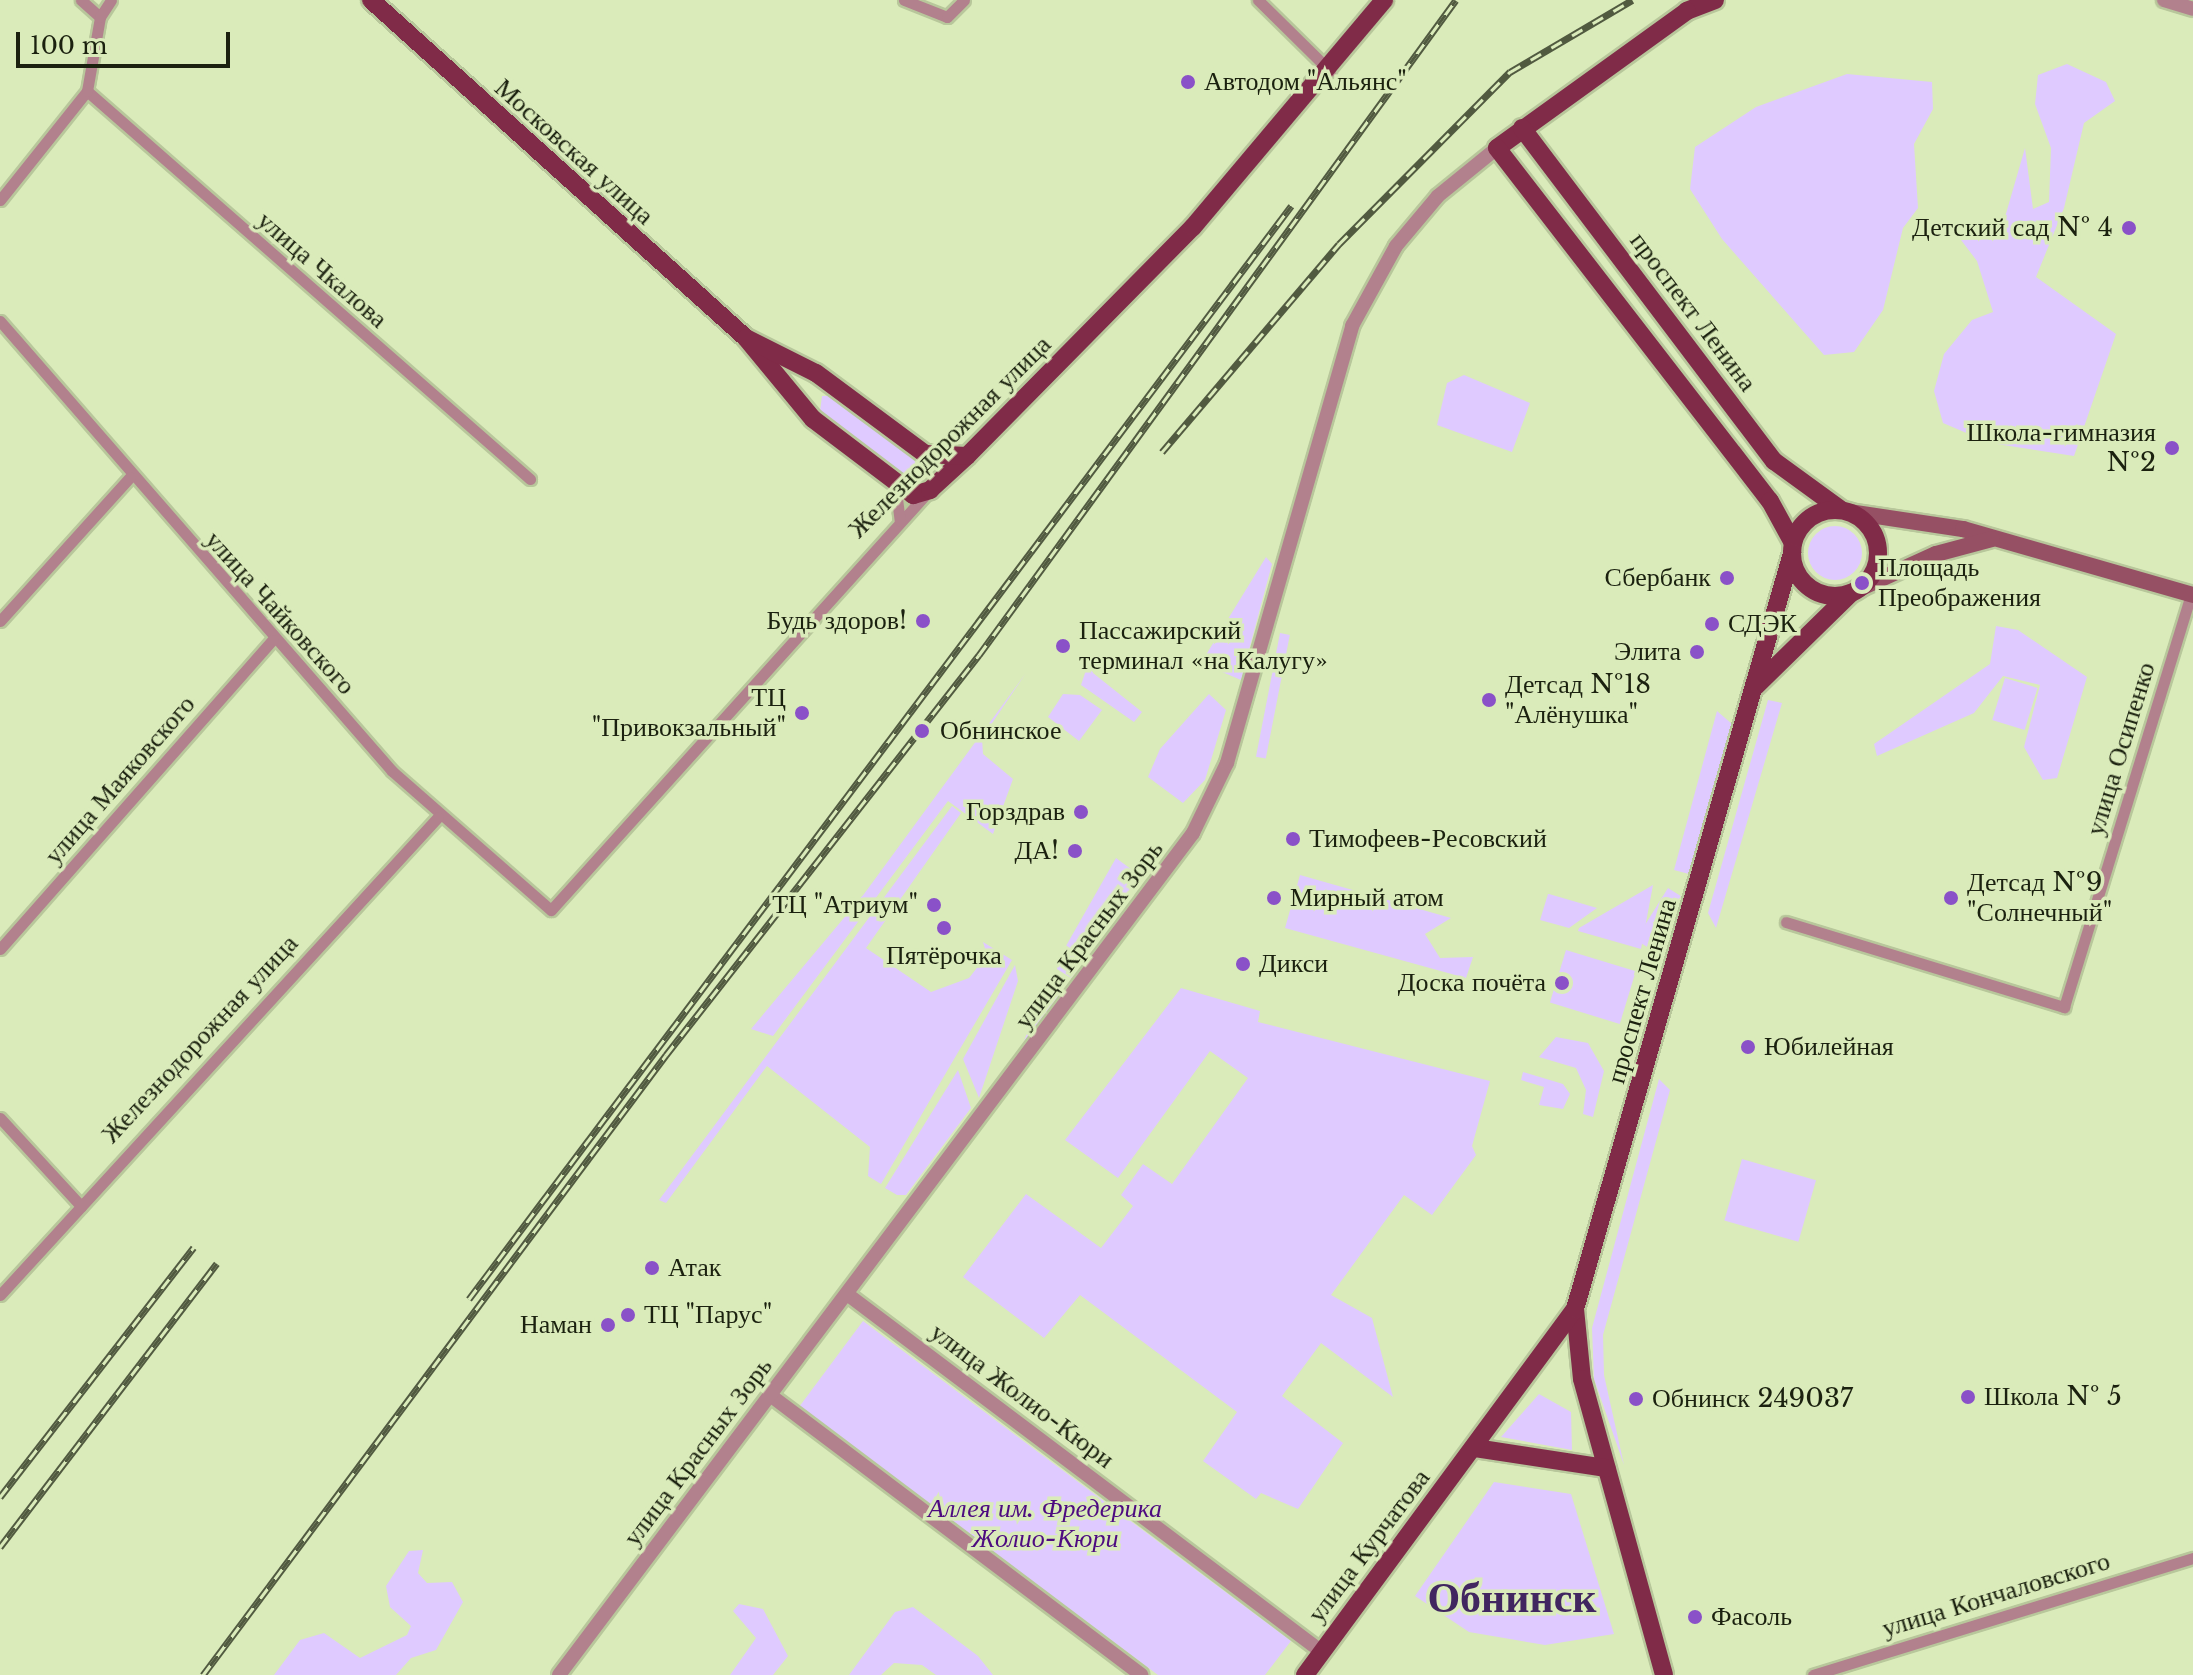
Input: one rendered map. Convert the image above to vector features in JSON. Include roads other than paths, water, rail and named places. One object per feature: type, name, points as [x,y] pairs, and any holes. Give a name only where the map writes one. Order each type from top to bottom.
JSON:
[{"type":"main road","name":"Московская улица","points":[[371,0],[746,338],[813,419],[896,490]]},
{"type":"main road","name":"Железнодорожная улица","points":[[930,490],[1193,227],[1331,71],[1384,0]]},
{"type":"main road","points":[[1497,148],[1687,11],[1715,0]]},
{"type":"main road","name":"проспект Ленина","points":[[1522,128],[1774,461],[1845,510],[1993,539],[2192,595]]},
{"type":"main road","name":"проспект Ленина","points":[[1497,148],[1770,501],[1793,548],[1575,1309]]},
{"type":"main road","name":"Московская улица","points":[[746,338],[833,384],[925,454]]},
{"type":"main road","points":[[813,419],[812,396],[833,384]]},
{"type":"main road","points":[[896,490],[930,490],[935,476],[925,454],[967,456]]},
{"type":"main road","points":[[1845,510],[1877,541],[1878,562],[1856,590],[1811,589],[1793,548],[1810,517],[1845,510]]},
{"type":"main road","name":"проспект Ленина","points":[[1755,687],[1856,590],[1926,557],[1993,539]]},
{"type":"main road","points":[[1575,1309],[1582,1379],[1664,1675]]},
{"type":"main road","name":"улица Курчатова","points":[[1305,1675],[1575,1309]]},
{"type":"main road","points":[[1475,1448],[1606,1468]]},
{"type":"street","points":[[81,0],[100,17]]},
{"type":"street","points":[[0,200],[87,91],[100,17],[111,0]]},
{"type":"street","points":[[904,0],[947,17],[964,0]]},
{"type":"street","points":[[1258,0],[1331,71]]},
{"type":"street","points":[[2164,0],[2193,9]]},
{"type":"street","name":"улица Чкалова","points":[[87,91],[530,479]]},
{"type":"street","name":"улица Красных Зорь","points":[[559,1675],[1193,833],[1227,763],[1352,326],[1396,246],[1438,196],[1497,148]]},
{"type":"street","name":"улица Чайковского","points":[[0,321],[272,640],[438,817],[551,910]]},
{"type":"street","points":[[0,621],[130,477]]},
{"type":"street","points":[[896,490],[900,521]]},
{"type":"street","name":"Железнодорожная улица","points":[[551,910],[930,490]]},
{"type":"street","name":"улица Осипенко","points":[[1786,922],[2064,1007],[2192,595]]},
{"type":"street","name":"улица Маяковского","points":[[0,949],[272,640]]},
{"type":"street","name":"Железнодорожная улица","points":[[0,1295],[438,817]]},
{"type":"street","points":[[0,1118],[81,1206]]},
{"type":"street","name":"улица Жолио-Кюри","points":[[847,1294],[1322,1652]]},
{"type":"street","points":[[770,1395],[1141,1675]]},
{"type":"street","name":"улица Кончаловского","points":[[1813,1675],[2193,1558]]},
{"type":"railway","points":[[203,1675],[666,1055],[979,655],[1456,0]]},
{"type":"railway","points":[[1162,452],[1339,244],[1510,72],[1632,0]]},
{"type":"railway","points":[[469,1299],[1291,206]]},
{"type":"railway","points":[[0,1497],[194,1247]]},
{"type":"railway","points":[[0,1547],[217,1263]]},
{"type":"place","name":"Автодом \"Альянс\"","points":[[1188,82]]},
{"type":"place","name":"Детский сад № 4","points":[[2129,228]]},
{"type":"place","name":"Школа-гимназия №2","points":[[2172,448]]},
{"type":"place","name":"Сбербанк","points":[[1727,578]]},
{"type":"place","name":"Площадь Преображения","points":[[1862,583]]},
{"type":"place","name":"Будь здоров!","points":[[923,621]]},
{"type":"place","name":"СДЭК","points":[[1712,624]]},
{"type":"place","name":"Пассажирский терминал «на Калугу»","points":[[1063,646]]},
{"type":"place","name":"Элита","points":[[1697,652]]},
{"type":"place","name":"Детсад №18 \"Алёнушка\"","points":[[1489,700]]},
{"type":"place","name":"ТЦ \"Привокзальный\"","points":[[802,713]]},
{"type":"place","name":"Обнинское","points":[[922,731]]},
{"type":"place","name":"Горздрав","points":[[1081,812]]},
{"type":"place","name":"Тимофеев-Ресовский","points":[[1293,839]]},
{"type":"place","name":"ДА!","points":[[1075,851]]},
{"type":"place","name":"Мирный атом","points":[[1274,898]]},
{"type":"place","name":"Детсад №9 \"Солнечный\"","points":[[1951,898]]},
{"type":"place","name":"ТЦ \"Атриум\"","points":[[934,905]]},
{"type":"place","name":"Пятёрочка","points":[[944,928]]},
{"type":"place","name":"Дикси","points":[[1243,964]]},
{"type":"place","name":"Доска почёта","points":[[1562,983]]},
{"type":"place","name":"Юбилейная","points":[[1748,1047]]},
{"type":"place","name":"Атак","points":[[652,1268]]},
{"type":"place","name":"ТЦ \"Парус\"","points":[[628,1315]]},
{"type":"place","name":"Наман","points":[[608,1325]]},
{"type":"place","name":"Школа № 5","points":[[1968,1397]]},
{"type":"place","name":"Обнинск 249037","points":[[1636,1399]]},
{"type":"place","name":"Фасоль","points":[[1695,1617]]},
{"type":"district","name":"Обнинск","points":[[1512,1597]]},
{"type":"park label","name":"Аллея им. Фредерика Жолио-Кюри","points":[[1045,1524]]}]
